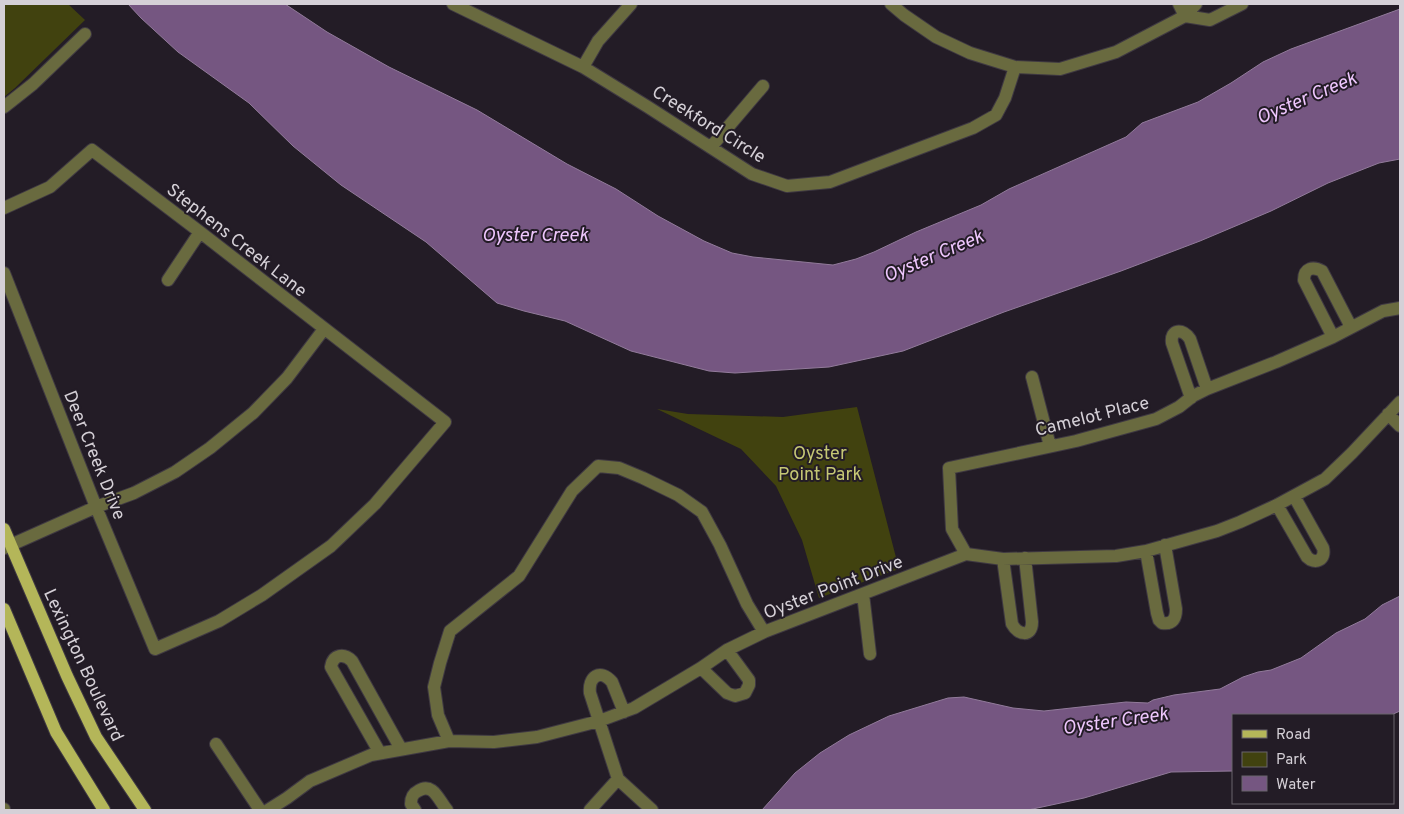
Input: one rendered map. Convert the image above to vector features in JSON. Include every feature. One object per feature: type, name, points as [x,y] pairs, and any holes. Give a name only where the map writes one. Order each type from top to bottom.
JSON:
[{"type":"main road","name":"Lexington Boulevard","points":[[4,529],[7,547],[96,737],[145,810]]},
{"type":"main road","points":[[4,609],[56,732],[104,810]]},
{"type":"street","name":"Creekford Circle","points":[[453,4],[583,67],[752,174],[787,186],[830,182],[973,128],[996,115],[1005,98],[1015,67]]},
{"type":"street","points":[[583,67],[598,41],[631,4]]},
{"type":"street","points":[[891,4],[936,37],[970,53],[1015,67],[1060,69],[1116,52],[1185,16],[1196,4]]},
{"type":"street","points":[[1179,4],[1185,16]]},
{"type":"street","points":[[1185,16],[1210,20],[1242,4]]},
{"type":"street","points":[[4,107],[33,84],[85,34]]},
{"type":"street","points":[[710,147],[763,86]]},
{"type":"street","name":"Stephens Creek Lane","points":[[4,208],[50,187],[92,150],[444,422],[375,504],[331,546],[262,595],[219,621],[155,648]]},
{"type":"street","points":[[168,280],[200,232]]},
{"type":"street","points":[[1333,337],[1304,280],[1304,274],[1307,270],[1317,268],[1322,271],[1351,327]]},
{"type":"street","name":"Deer Creek Drive","points":[[4,273],[96,507],[155,648]]},
{"type":"street","name":"Camelot Place","points":[[966,554],[952,529],[949,468],[1076,440],[1156,419],[1207,389],[1333,337],[1383,310],[1400,308]]},
{"type":"street","points":[[7,547],[96,507],[134,493],[175,472],[210,448],[253,413],[287,378],[324,329]]},
{"type":"street","points":[[1191,398],[1172,343],[1171,338],[1173,334],[1183,331],[1190,338],[1207,389]]},
{"type":"street","points":[[1032,378],[1050,446]]},
{"type":"street","name":"Oyster Point Drive","points":[[268,810],[310,781],[371,754],[449,741],[494,742],[537,737],[599,721],[624,712],[701,668],[727,650],[764,632],[966,554],[1004,559],[1116,556],[1146,551],[1216,531],[1277,505],[1325,479],[1400,402]]},
{"type":"street","points":[[1388,414],[1400,426]]},
{"type":"street","points":[[449,741],[438,715],[434,687],[450,632],[519,576],[572,491],[598,466],[619,468],[643,478],[678,495],[702,512],[747,604],[764,632]]},
{"type":"street","points":[[1277,505],[1307,557],[1315,562],[1319,561],[1324,552],[1323,548],[1294,496]]},
{"type":"street","points":[[1146,551],[1157,613],[1159,620],[1166,624],[1174,620],[1176,609],[1165,545]]},
{"type":"street","points":[[1004,559],[1012,624],[1018,632],[1026,633],[1032,628],[1032,622],[1025,558]]},
{"type":"street","points":[[863,594],[870,654]]},
{"type":"street","points":[[701,668],[727,694],[735,696],[745,693],[750,685],[749,680],[727,650]]},
{"type":"street","points":[[380,753],[331,667],[332,662],[338,656],[344,656],[352,662],[401,749]]},
{"type":"street","points":[[624,712],[612,682],[606,675],[601,674],[594,678],[589,685],[590,693],[618,779],[652,810]]},
{"type":"street","points":[[216,744],[260,810]]},
{"type":"street","points":[[590,810],[618,779]]},
{"type":"street","points":[[415,810],[411,804],[412,797],[423,788],[429,788],[435,791],[447,810]]},
{"type":"green space","points":[[4,4],[68,4],[85,20],[4,97]]},
{"type":"green space","name":"Oyster Point Park","points":[[857,407],[899,569],[819,598],[802,540],[776,486],[741,449],[657,409],[688,414],[783,417]]},
{"type":"water","name":"Oyster Creek","points":[[128,4],[285,4],[327,32],[389,67],[477,110],[567,164],[616,189],[658,216],[704,241],[732,253],[753,257],[833,265],[856,259],[981,205],[1009,189],[1126,137],[1142,123],[1198,102],[1263,62],[1291,49],[1400,9],[1400,159],[1379,163],[1328,183],[1271,211],[1200,241],[903,351],[829,367],[735,373],[709,371],[631,351],[565,321],[497,303],[426,242],[341,185],[293,146],[249,103],[178,52]]},
{"type":"water","name":"Oyster Creek","points":[[1400,596],[1400,711],[1393,714],[1232,714],[1232,771],[1171,772],[1084,798],[1028,810],[762,810],[795,773],[820,753],[849,735],[889,716],[948,698],[964,697],[1013,708],[1044,711],[1126,702],[1148,703],[1174,695],[1220,689],[1243,677],[1271,670],[1301,658],[1336,633],[1365,619],[1382,605]]}]
